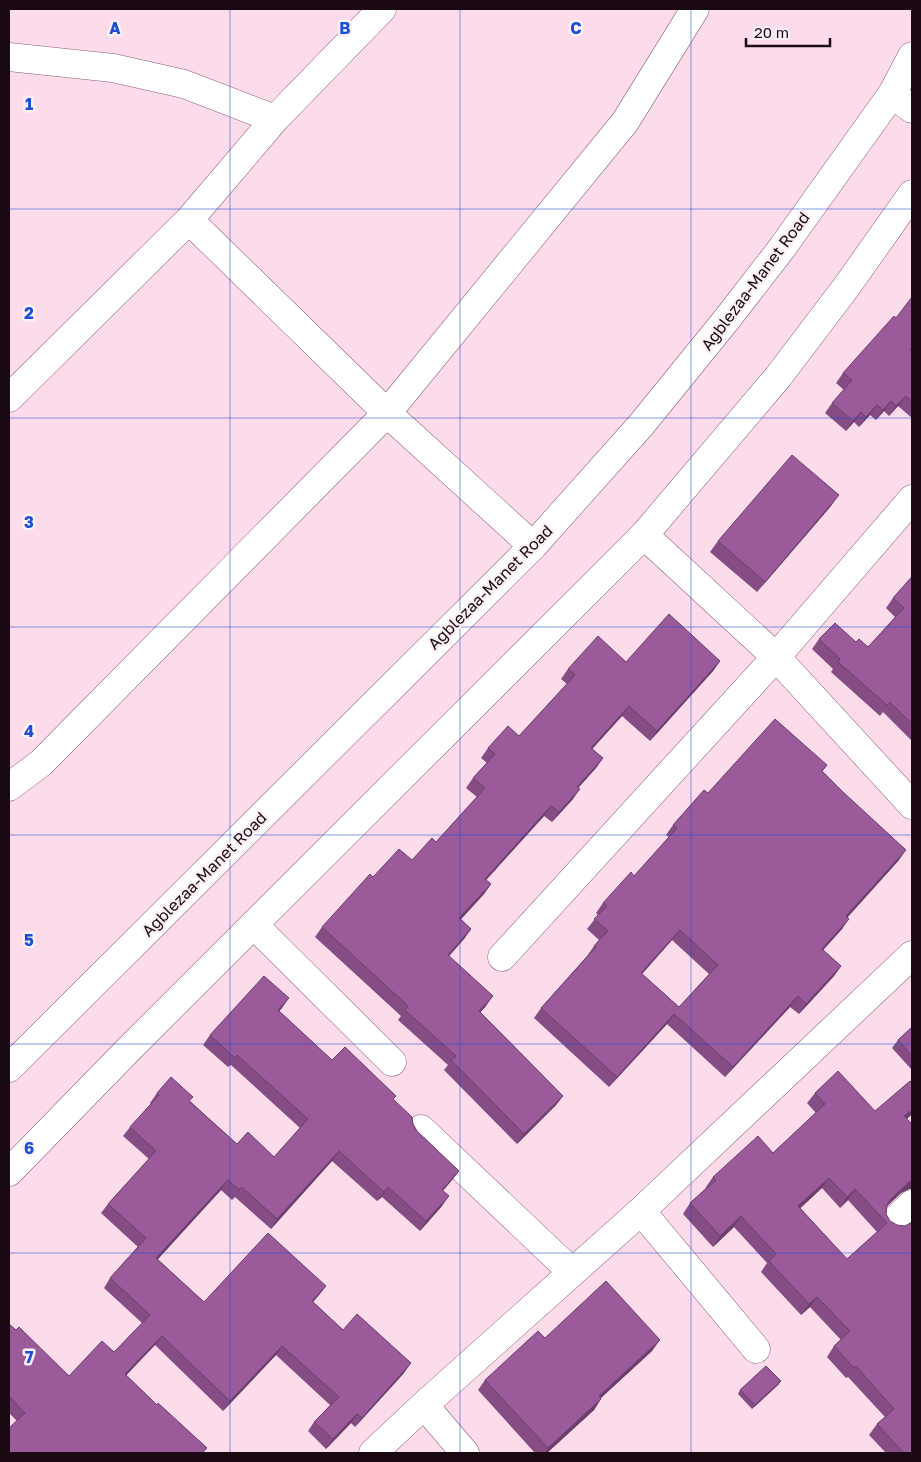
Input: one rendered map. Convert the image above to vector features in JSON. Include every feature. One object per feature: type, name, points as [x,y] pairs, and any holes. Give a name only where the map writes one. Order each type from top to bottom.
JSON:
[{"type":"street","points":[[9,398],[189,220],[275,119],[382,9]]},
{"type":"street","points":[[9,786],[42,763],[387,413],[625,122],[695,9]]},
{"type":"street","name":"Agblezaa-Manet Road","points":[[9,1068],[533,546],[641,425],[902,101],[912,56]]},
{"type":"street","points":[[9,57],[122,70],[184,84],[275,119]]},
{"type":"street","points":[[9,1172],[130,1048],[644,535],[778,377],[847,286],[912,194]]},
{"type":"street","points":[[189,220],[387,413],[533,546]]},
{"type":"street","points":[[502,956],[776,658],[912,499]]},
{"type":"street","points":[[644,535],[776,658],[912,805]]},
{"type":"street","points":[[254,925],[392,1062]]},
{"type":"street","points":[[373,1453],[641,1211],[912,955]]},
{"type":"street","points":[[421,1129],[572,1272]]},
{"type":"street","points":[[641,1211],[756,1349]]},
{"type":"street","points":[[424,1405],[465,1453]]},
{"type":"building","points":[[912,297],[912,347],[910,350],[912,352],[912,402],[906,396],[896,406],[891,401],[883,410],[877,405],[866,417],[861,412],[853,421],[832,403],[852,380],[843,373],[894,316],[896,318]]},
{"type":"building","points":[[792,455],[839,495],[765,582],[718,541]]},
{"type":"building","points":[[912,577],[912,724],[890,702],[887,705],[838,662],[840,659],[819,639],[835,623],[856,642],[859,639],[868,647],[904,608],[893,598]]},
{"type":"building","points":[[669,614],[720,661],[657,731],[629,706],[591,748],[603,758],[577,787],[580,789],[559,812],[551,806],[485,879],[491,884],[459,918],[471,929],[448,955],[493,996],[479,1011],[563,1096],[524,1134],[451,1060],[456,1056],[405,1010],[408,1006],[322,927],[370,874],[373,877],[399,849],[412,860],[432,838],[436,842],[485,788],[473,778],[495,754],[488,748],[508,726],[519,736],[575,675],[568,669],[598,636],[626,662]]},
{"type":"building","points":[[775,719],[827,765],[822,771],[906,850],[846,916],[849,919],[822,949],[841,966],[806,1004],[798,996],[733,1067],[674,1014],[617,1077],[541,1008],[608,931],[594,919],[607,906],[603,903],[631,872],[634,876],[677,828],[673,825],[704,790],[708,793]],"holes":[[[680,930],[718,965],[679,1007],[641,973]]]},
{"type":"building","points":[[264,976],[289,998],[278,1010],[332,1060],[345,1047],[396,1096],[393,1099],[412,1117],[417,1131],[459,1171],[442,1190],[449,1196],[426,1221],[388,1187],[384,1192],[339,1151],[277,1219],[242,1187],[239,1190],[228,1180],[156,1258],[204,1302],[268,1233],[326,1286],[312,1301],[343,1330],[357,1314],[411,1363],[362,1418],[357,1414],[333,1439],[314,1422],[339,1397],[282,1346],[230,1401],[162,1336],[125,1374],[157,1405],[158,1403],[207,1448],[202,1453],[9,1453],[9,1428],[25,1413],[9,1396],[9,1324],[16,1330],[19,1327],[69,1376],[102,1341],[114,1352],[150,1315],[110,1278],[146,1238],[108,1204],[156,1151],[130,1127],[159,1095],[157,1093],[171,1077],[193,1097],[189,1101],[237,1144],[248,1132],[274,1157],[308,1119],[237,1055],[235,1058],[210,1035]]},
{"type":"building","points":[[912,1027],[912,1056],[898,1040]]},
{"type":"building","points":[[838,1071],[875,1111],[910,1081],[912,1084],[912,1110],[904,1116],[912,1124],[912,1180],[891,1199],[887,1205],[886,1214],[890,1221],[897,1225],[905,1226],[912,1222],[912,1453],[904,1453],[877,1424],[894,1409],[856,1366],[854,1368],[834,1346],[850,1331],[817,1297],[809,1304],[769,1261],[776,1254],[741,1216],[720,1236],[690,1203],[716,1180],[713,1177],[758,1136],[773,1153],[825,1104],[815,1093]],"holes":[[[829,1178],[847,1197],[855,1189],[887,1223],[847,1259],[798,1206]]]},
{"type":"building","points":[[606,1281],[660,1340],[599,1396],[601,1399],[548,1448],[485,1380],[538,1331],[545,1338]]},
{"type":"building","points":[[766,1366],[781,1381],[755,1405],[740,1390]]}]
